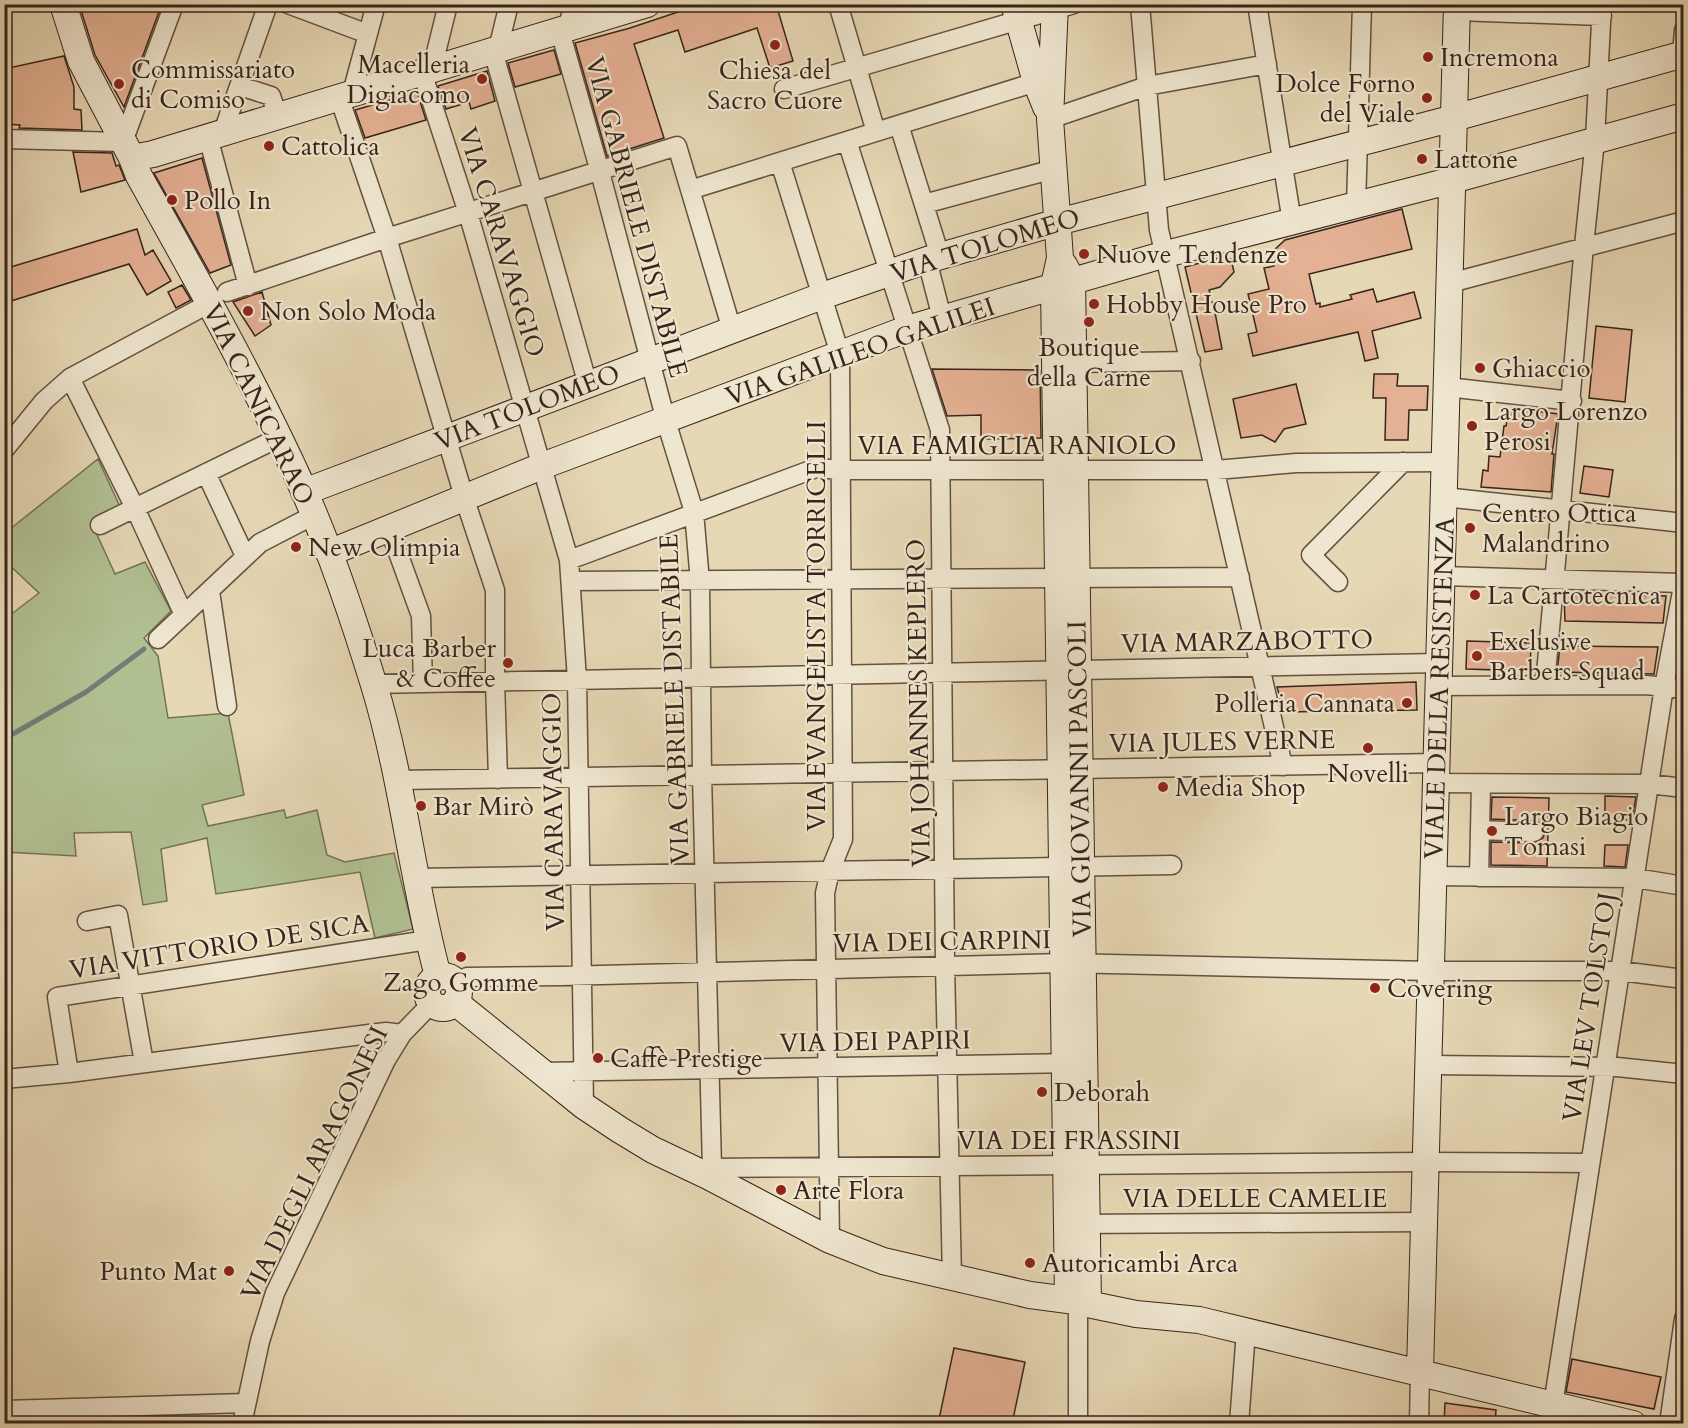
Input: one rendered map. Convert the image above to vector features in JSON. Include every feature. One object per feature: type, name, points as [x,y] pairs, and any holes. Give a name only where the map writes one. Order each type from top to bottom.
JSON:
[{"type":"street","name":"VIA CANICARAO","points":[[63,4],[81,61],[139,176],[219,297],[329,553],[373,684],[397,780],[428,940],[445,991]]},
{"type":"street","points":[[127,150],[174,4]]},
{"type":"street","points":[[248,286],[215,134],[240,86],[268,4]]},
{"type":"street","points":[[288,4],[368,33]]},
{"type":"street","points":[[376,4],[345,95],[464,497],[495,590],[498,779]]},
{"type":"street","points":[[427,71],[448,4]]},
{"type":"street","points":[[509,4],[496,50],[533,193],[588,385]]},
{"type":"street","points":[[4,139],[153,154],[496,50],[567,21],[647,4]]},
{"type":"street","points":[[838,4],[876,132]]},
{"type":"street","points":[[1140,4],[1160,230],[1283,766]]},
{"type":"street","points":[[1257,4],[1292,222]]},
{"type":"street","points":[[1356,206],[1362,4]]},
{"type":"street","points":[[784,88],[857,68],[1016,13],[1062,6]]},
{"type":"street","name":"VIA GIOVANNI PASCOLI","points":[[1062,6],[1040,67],[1050,119],[1060,258],[1073,363],[1066,471]]},
{"type":"street","points":[[1457,8],[1602,10],[1595,140],[1545,685]]},
{"type":"street","name":"VIALE DELLA RESISTENZA","points":[[1420,1372],[1457,8]]},
{"type":"street","points":[[690,190],[899,125],[1040,67],[1016,13]]},
{"type":"street","name":"VIA GABRIELE DISTABILE","points":[[567,21],[600,172],[666,421],[694,512],[700,582],[710,1172]]},
{"type":"street","points":[[1683,30],[1683,55]]},
{"type":"street","name":"VIA TOLOMEO","points":[[304,492],[822,296],[933,258],[1058,222],[1683,55]]},
{"type":"street","points":[[1050,119],[1147,86],[1267,64]]},
{"type":"street","name":"VIA CARAVAGGIO","points":[[427,71],[570,560],[577,680],[584,1106]]},
{"type":"street","points":[[240,86],[271,96],[278,116]]},
{"type":"street","name":"VIA GALILEO GALILEI","points":[[329,553],[542,466],[907,329],[1166,254],[1356,206],[1683,116]]},
{"type":"street","points":[[899,125],[924,204],[942,318]]},
{"type":"street","name":"VIA JOHANNES KEPLERO","points":[[847,141],[940,430],[945,771],[945,965],[952,1278]]},
{"type":"street","points":[[4,450],[44,401],[70,378],[219,297],[387,238],[678,146],[732,330]]},
{"type":"street","name":"VIA EVANGELISTA TORRICELLI","points":[[780,162],[840,354],[843,838],[830,871],[825,893],[830,1240]]},
{"type":"street","points":[[924,204],[1054,169]]},
{"type":"street","points":[[1450,283],[1683,220]]},
{"type":"street","name":"VIA GIOVANNI PASCOLI","points":[[1063,283],[1078,1302]]},
{"type":"street","points":[[1073,363],[1191,361]]},
{"type":"street","points":[[70,378],[135,508],[184,615]]},
{"type":"street","points":[[1447,387],[1572,401]]},
{"type":"street","points":[[100,525],[278,438]]},
{"type":"street","points":[[1338,582],[1311,555],[1403,462]]},
{"type":"street","name":"VIA FAMIGLIA RANIOLO","points":[[570,560],[816,468],[842,470],[1216,470],[1296,463],[1445,462]]},
{"type":"street","points":[[206,473],[245,556]]},
{"type":"street","points":[[1444,497],[1683,523]]},
{"type":"street","points":[[158,639],[260,543],[314,515]]},
{"type":"street","points":[[389,528],[421,616],[423,683]]},
{"type":"street","points":[[1442,576],[1683,582]]},
{"type":"street","points":[[571,581],[1240,577]]},
{"type":"street","name":"VIA LEV TOLSTOJ","points":[[1553,1405],[1664,687],[1683,582]]},
{"type":"street","points":[[210,591],[227,706]]},
{"type":"street","name":"VIA MARZABOTTO","points":[[373,684],[1261,667],[1439,674],[1545,685],[1646,685],[1683,689]]},
{"type":"street","name":"VIA JULES VERNE","points":[[397,780],[578,779],[1283,766],[1436,773],[1481,784],[1649,784],[1683,788]]},
{"type":"street","points":[[1479,877],[1481,784]]},
{"type":"street","points":[[1480,830],[1534,832]]},
{"type":"street","points":[[416,878],[1172,866]]},
{"type":"street","points":[[1434,876],[1635,878],[1683,886]]},
{"type":"street","points":[[87,921],[118,915],[144,1063]]},
{"type":"street","name":"VIA VITTORIO DE SICA","points":[[69,1073],[57,997],[428,940]]},
{"type":"street","name":"VIA DEI CARPINI","points":[[445,991],[467,977],[581,976],[945,965],[1073,964],[1431,971],[1620,971],[1683,979]]},
{"type":"street","points":[[445,991],[584,1106],[653,1150],[710,1172],[830,1240],[884,1261],[1030,1295],[1136,1314],[1199,1320],[1633,1424]]},
{"type":"street","name":"VIA DEGLI ARAGONESI","points":[[242,1424],[260,1341],[275,1293],[386,1060],[402,1034],[445,991]]},
{"type":"street","points":[[4,1078],[69,1073],[386,1032],[402,1034]]},
{"type":"street","name":"VIA DEI PAPIRI","points":[[542,1072],[1074,1063]]},
{"type":"street","points":[[1429,1065],[1617,1067],[1683,1074]]},
{"type":"street","name":"VIA DEI FRASSINI","points":[[710,1172],[829,1167],[1426,1162],[1590,1163]]},
{"type":"street","name":"VIA DELLE CAMELIE","points":[[1076,1224],[1424,1222]]},
{"type":"street","points":[[1077,1424],[1078,1302]]},
{"type":"street","points":[[1669,1424],[1680,1374],[1683,1319]]},
{"type":"street","points":[[1239,1424],[1246,1331]]},
{"type":"street","points":[[1419,1424],[1420,1372]]},
{"type":"street","points":[[4,1410],[246,1403]]},
{"type":"green space","points":[[98,459],[122,511],[93,526],[115,574],[145,562],[171,611],[144,638],[158,656],[168,718],[228,713],[244,795],[202,805],[208,826],[284,810],[286,818],[317,810],[327,855],[345,862],[394,853],[413,929],[375,938],[360,872],[216,894],[207,838],[161,849],[167,901],[143,905],[131,832],[74,833],[76,856],[5,852],[4,724],[7,722],[4,708],[5,649],[11,644],[5,631],[5,619],[39,593],[5,561],[5,533]]},
{"type":"building","name":"Commissariato di Comiso","points":[[79,4],[141,4],[160,9],[124,107],[95,55]]},
{"type":"building","points":[[702,4],[776,4],[793,61],[770,68],[757,28],[685,52],[678,30],[634,44],[664,138],[607,156],[575,43],[630,28]]},
{"type":"building","points":[[554,50],[561,74],[515,87],[508,63]]},
{"type":"building","points":[[64,56],[74,87],[74,109],[81,110],[82,130],[19,128],[20,125],[4,124],[4,69]]},
{"type":"building","points":[[487,71],[495,101],[471,109],[469,102],[446,109],[438,86]]},
{"type":"building","points":[[417,92],[426,120],[365,138],[355,110]]},
{"type":"building","points":[[73,152],[112,153],[116,166],[119,165],[125,180],[81,192]]},
{"type":"building","points":[[202,158],[231,265],[210,273],[154,173]]},
{"type":"building","points":[[1402,209],[1412,249],[1309,274],[1316,304],[1320,303],[1320,307],[1352,299],[1350,295],[1373,289],[1377,302],[1414,292],[1421,318],[1372,331],[1378,358],[1365,361],[1358,332],[1253,356],[1248,334],[1257,332],[1248,294],[1269,289],[1264,268],[1274,266],[1271,253],[1285,240]]},
{"type":"building","points":[[137,229],[145,255],[153,250],[171,281],[147,295],[129,264],[11,301],[4,280],[4,269]]},
{"type":"building","points":[[1222,257],[1224,262],[1231,259],[1234,272],[1220,287],[1209,290],[1211,296],[1204,304],[1213,302],[1222,349],[1205,352],[1185,267]]},
{"type":"building","points":[[182,285],[191,300],[176,308],[168,292]]},
{"type":"building","points":[[262,292],[271,325],[255,336],[233,302]]},
{"type":"building","points":[[1596,326],[1632,330],[1625,402],[1589,398]]},
{"type":"building","points":[[932,369],[1040,370],[1041,438],[981,439],[981,415],[947,416]]},
{"type":"building","points":[[1374,374],[1398,374],[1397,386],[1428,386],[1427,410],[1409,410],[1408,440],[1385,440],[1386,398],[1373,398]]},
{"type":"building","points":[[1296,384],[1306,424],[1284,429],[1275,442],[1262,435],[1241,438],[1233,399]]},
{"type":"building","points":[[1512,408],[1558,414],[1552,454],[1554,454],[1551,492],[1481,487],[1483,470],[1488,471],[1489,456],[1500,457],[1504,426],[1506,426],[1508,415],[1511,415]]},
{"type":"building","points":[[1584,466],[1613,470],[1609,497],[1580,493]]},
{"type":"building","points":[[1564,593],[1666,596],[1663,623],[1565,621]]},
{"type":"building","points":[[1467,641],[1531,643],[1530,671],[1466,669]]},
{"type":"building","points":[[1560,646],[1658,647],[1654,674],[1557,672]]},
{"type":"building","points":[[1416,682],[1417,710],[1284,712],[1277,687]]},
{"type":"building","points":[[1605,796],[1636,797],[1632,820],[1605,819]]},
{"type":"building","points":[[1492,797],[1549,798],[1547,866],[1491,865],[1491,842],[1534,843],[1543,838],[1545,832],[1540,823],[1535,821],[1491,819]]},
{"type":"building","points":[[1605,845],[1628,845],[1625,867],[1604,866]]},
{"type":"building","points":[[954,1348],[1025,1362],[1012,1424],[938,1424]]},
{"type":"building","points":[[1572,1359],[1661,1377],[1654,1409],[1566,1392]]},
{"type":"building","points":[[1445,1403],[1496,1410],[1495,1424],[1444,1424]]},
{"type":"waterway","points":[[4,739],[86,692],[144,649]]},
{"type":"place","name":"Chiesa del Sacro Cuore","points":[[775,45]]},
{"type":"place","name":"Incremona","points":[[1428,57]]},
{"type":"place","name":"Macelleria Digiacomo","points":[[482,79]]},
{"type":"place","name":"Commissariato di Comiso","points":[[119,84]]},
{"type":"place","name":"Dolce Forno del Viale","points":[[1427,98]]},
{"type":"place","name":"Cattolica","points":[[269,146]]},
{"type":"place","name":"Lattone","points":[[1422,159]]},
{"type":"place","name":"Pollo In","points":[[172,200]]},
{"type":"place","name":"Nuove Tendenze","points":[[1084,254]]},
{"type":"place","name":"Hobby House Pro","points":[[1094,304]]},
{"type":"place","name":"Non Solo Moda","points":[[248,311]]},
{"type":"place","name":"Boutique della Carne","points":[[1089,322]]},
{"type":"place","name":"Ghiaccio","points":[[1480,368]]},
{"type":"place","name":"Largo Lorenzo Perosi","points":[[1472,426]]},
{"type":"place","name":"Centro Ottica Malandrino","points":[[1470,528]]},
{"type":"place","name":"New Olimpia","points":[[296,547]]},
{"type":"place","name":"La Cartotecnica","points":[[1475,595]]},
{"type":"place","name":"Exclusive Barbers Squad","points":[[1477,656]]},
{"type":"place","name":"Luca Barber & Coffee","points":[[508,663]]},
{"type":"place","name":"Polleria Cannata","points":[[1407,703]]},
{"type":"place","name":"Novelli","points":[[1368,748]]},
{"type":"place","name":"Media Shop","points":[[1163,787]]},
{"type":"place","name":"Bar Mirò","points":[[421,806]]},
{"type":"place","name":"Largo Biagio Tomasi","points":[[1492,831]]},
{"type":"place","name":"Zago Gomme","points":[[461,957]]},
{"type":"place","name":"Covering","points":[[1375,988]]},
{"type":"place","name":"Caffè Prestige","points":[[598,1058]]},
{"type":"place","name":"Deborah","points":[[1042,1092]]},
{"type":"place","name":"Arte Flora","points":[[781,1190]]},
{"type":"place","name":"Autoricambi Arca","points":[[1030,1263]]},
{"type":"place","name":"Punto Mat","points":[[229,1271]]}]
